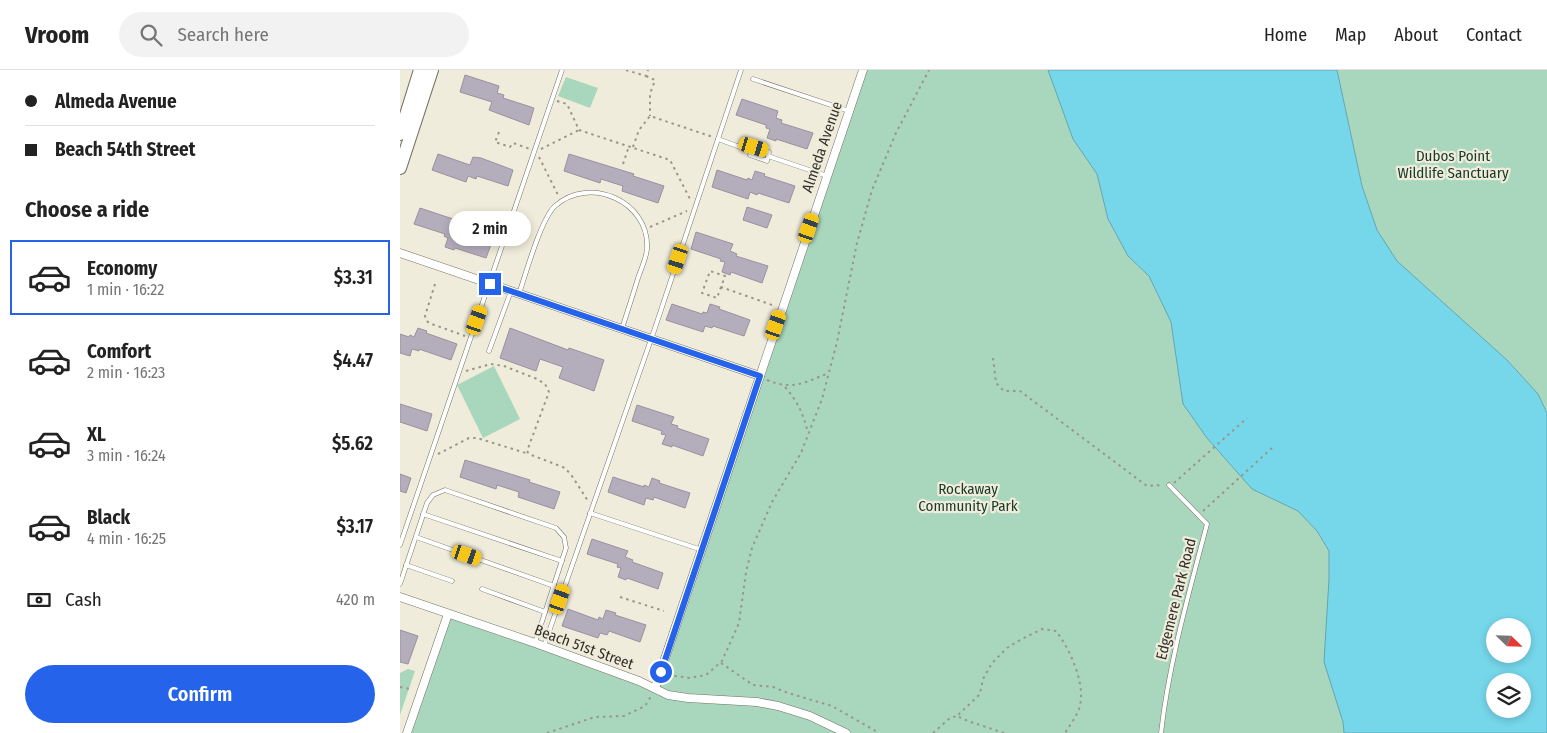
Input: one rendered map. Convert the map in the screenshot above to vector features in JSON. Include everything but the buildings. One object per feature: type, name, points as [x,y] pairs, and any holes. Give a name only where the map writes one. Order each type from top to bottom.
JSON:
[{"type":"main road","points":[[400,134],[420,70]]},
{"type":"main road","points":[[400,168],[432,70]]},
{"type":"street","name":"Almeda Avenue","points":[[655,688],[863,70]]},
{"type":"street","points":[[400,253],[760,376]]},
{"type":"street","name":"Beach 51st Street","points":[[400,597],[544,646],[672,696],[757,702],[778,706],[810,716],[846,733]]},
{"type":"street","points":[[407,733],[448,614]]},
{"type":"lane","points":[[400,545],[562,70]]},
{"type":"lane","points":[[544,646],[651,339],[741,70]]},
{"type":"lane","points":[[753,79],[849,111]]},
{"type":"lane","points":[[718,139],[751,151]]},
{"type":"lane","points":[[754,147],[769,152],[765,161],[751,156],[751,151],[754,147]]},
{"type":"lane","points":[[768,156],[827,176]]},
{"type":"lane","points":[[489,351],[546,216],[555,206],[578,193],[593,192],[617,199],[638,214],[644,229],[647,248],[622,329]]},
{"type":"lane","name":"Edgemere Park Road","points":[[1161,733],[1171,663],[1207,524],[1170,486]]},
{"type":"lane","points":[[400,584],[427,503],[433,495],[446,490],[556,528],[564,537],[566,548],[535,643]]},
{"type":"lane","points":[[590,513],[702,550]]},
{"type":"lane","points":[[423,514],[562,561]]},
{"type":"lane","points":[[416,537],[554,586]]},
{"type":"lane","points":[[406,565],[452,581]]},
{"type":"lane","points":[[482,589],[545,612]]},
{"type":"path","points":[[626,70],[655,80],[650,94],[650,116],[639,130],[633,147]]},
{"type":"path","points":[[646,76],[648,70]]},
{"type":"path","points":[[668,675],[690,678],[706,675],[720,662],[739,623],[746,572],[755,541],[772,502],[801,453],[822,400],[843,318],[857,243],[872,190],[896,133],[928,70]]},
{"type":"path","points":[[552,99],[567,104],[579,130]]},
{"type":"path","points":[[650,116],[718,139]]},
{"type":"path","points":[[499,132],[495,142],[510,147],[514,143],[534,151],[542,149],[579,130],[670,160],[695,208],[644,229]]},
{"type":"path","points":[[623,164],[629,146]]},
{"type":"path","points":[[534,151],[562,202]]},
{"type":"path","points":[[710,271],[725,276],[721,287],[717,298],[702,293],[710,271]]},
{"type":"path","points":[[434,284],[425,316],[426,320],[429,323],[471,338]]},
{"type":"path","points":[[721,287],[782,309]]},
{"type":"path","points":[[994,358],[996,383],[1004,391],[1020,392],[1147,486],[1170,486],[1247,418]]},
{"type":"path","points":[[459,373],[491,364],[504,366],[545,384],[549,392],[528,451],[529,454]]},
{"type":"path","points":[[760,376],[785,387],[802,384],[829,373]]},
{"type":"path","points":[[785,387],[796,400],[804,415],[808,433]]},
{"type":"path","points":[[430,459],[469,438],[478,438],[565,468],[592,507]]},
{"type":"path","points":[[1198,515],[1274,447]]},
{"type":"path","points":[[620,596],[664,611]]},
{"type":"path","points":[[933,733],[950,718],[956,716],[980,694],[983,679],[992,663],[1007,648],[1042,630],[1056,631],[1065,644],[1081,687],[1080,707],[1065,733]]},
{"type":"path","points":[[720,662],[753,685],[773,687],[832,706],[879,733]]},
{"type":"path","points":[[400,687],[410,689]]},
{"type":"path","points":[[547,733],[594,717],[624,716],[645,706],[655,688]]},
{"type":"path","points":[[956,716],[968,722],[1004,733]]},
{"type":"green space","name":"Rockaway Community Park","points":[[863,70],[1048,70],[1073,139],[1097,174],[1108,219],[1128,256],[1149,276],[1171,322],[1183,404],[1207,438],[1252,489],[1298,511],[1317,531],[1329,551],[1329,579],[1344,733],[407,733],[448,614],[655,688]]},
{"type":"green space","name":"Dubos Point Wildlife Sanctuary","points":[[1337,70],[1547,70],[1547,413],[1538,394],[1507,360],[1397,261],[1377,230],[1362,186]]},
{"type":"green space","points":[[566,77],[598,88],[590,108],[558,96]]},
{"type":"green space","points":[[494,366],[520,419],[483,438],[457,385]]},
{"type":"green space","points":[[408,669],[415,671],[400,715],[400,673]]},
{"type":"water","points":[[1048,70],[1337,70],[1362,186],[1377,230],[1397,261],[1507,360],[1538,394],[1547,413],[1547,733],[1344,733],[1343,722],[1324,662],[1329,551],[1317,531],[1298,511],[1252,489],[1207,438],[1183,404],[1171,322],[1149,276],[1128,256],[1108,219],[1097,174],[1073,139]]},
{"type":"route","points":[[490,284],[760,376],[661,672]]}]
